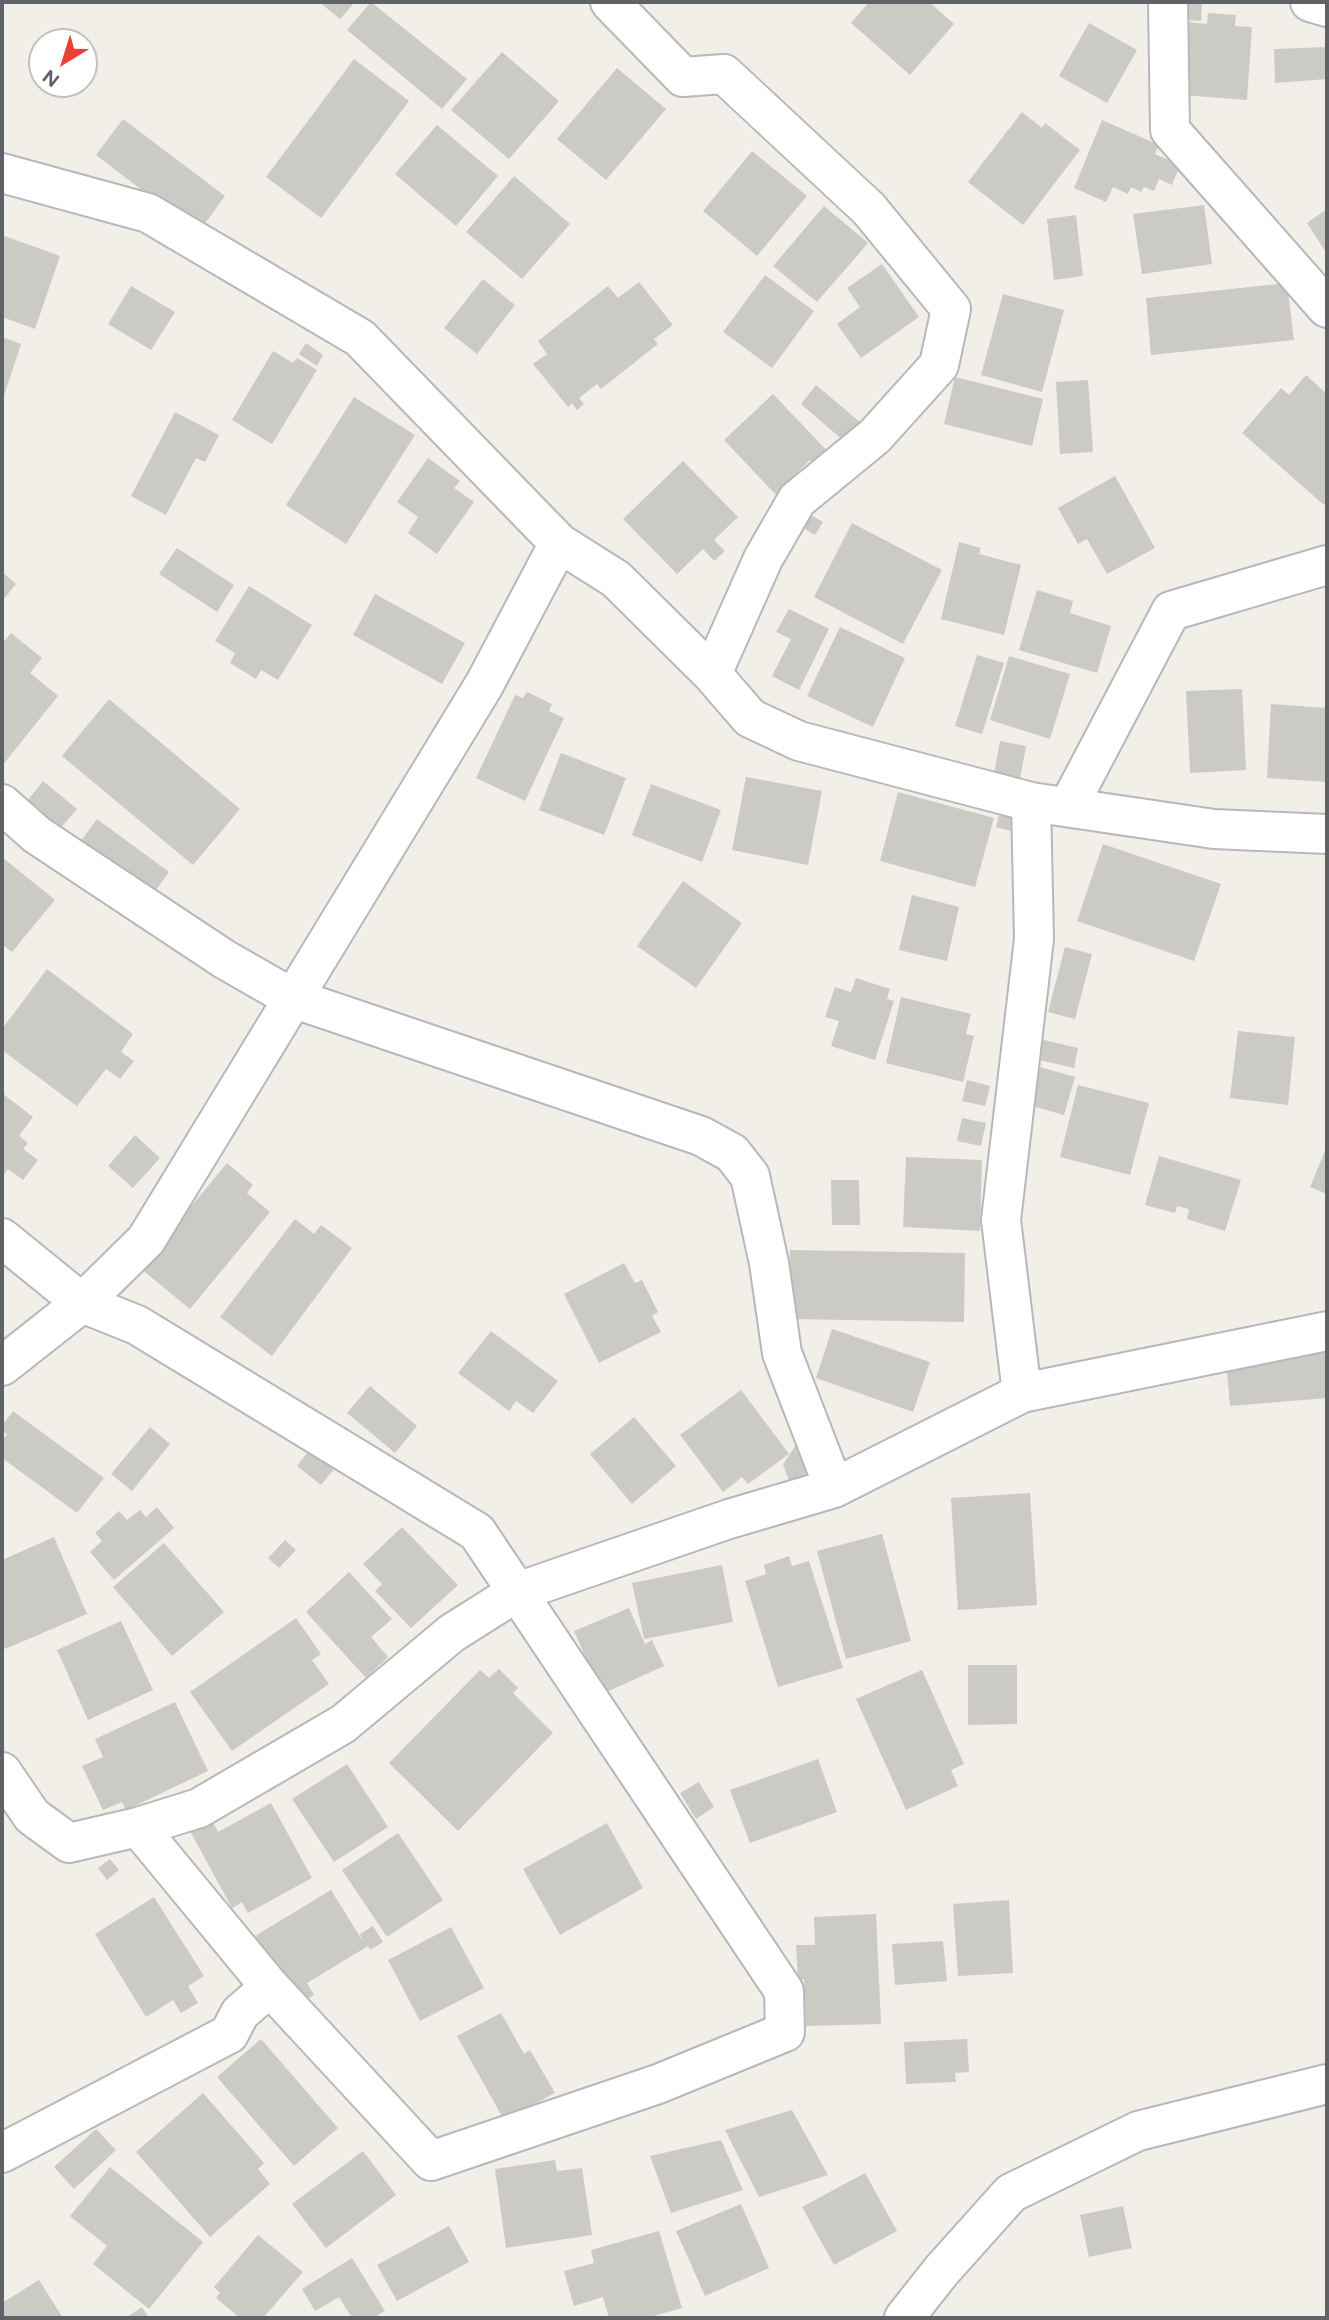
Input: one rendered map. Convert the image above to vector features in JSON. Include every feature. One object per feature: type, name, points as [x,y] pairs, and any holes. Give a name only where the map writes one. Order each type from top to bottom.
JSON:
[{"type":"street","points":[[610,2],[683,77],[724,74],[869,209],[951,309],[939,365],[875,436],[797,500],[763,559],[712,674]]},
{"type":"street","points":[[1168,2],[1170,130],[1327,308]]},
{"type":"street","points":[[1310,2],[1327,7]]},
{"type":"street","points":[[2,173],[148,213],[360,338],[559,543],[616,579],[712,674],[750,718],[799,741],[1031,802],[1214,829],[1327,834]]},
{"type":"street","points":[[2,1366],[82,1303],[146,1240],[484,685],[559,543]]},
{"type":"street","points":[[1068,807],[1171,611],[1327,565]]},
{"type":"street","points":[[1022,1393],[1002,1220],[1034,939],[1031,802]]},
{"type":"street","points":[[2,803],[49,843],[214,952],[292,998],[701,1136],[732,1153],[750,1176],[769,1263],[782,1353],[834,1488]]},
{"type":"street","points":[[2,1238],[82,1303],[137,1325],[477,1532],[785,1991],[785,2032],[658,2084],[431,2161],[270,1987],[138,1827]]},
{"type":"street","points":[[2,1772],[32,1816],[69,1843],[138,1827],[199,1808],[344,1724],[452,1633],[517,1592],[729,1518],[834,1488],[1022,1393],[1327,1331]]},
{"type":"street","points":[[2,2153],[229,2034],[240,2013],[270,1987]]},
{"type":"street","points":[[904,2318],[942,2270],[1012,2193],[1138,2131],[1327,2084]]},
{"type":"building","points":[[319,2],[355,2],[340,19]]},
{"type":"building","points":[[371,2],[467,79],[442,109],[347,30]]},
{"type":"building","points":[[869,2],[929,2],[954,24],[910,75],[851,23]]},
{"type":"building","points":[[1171,2],[1202,2],[1201,21],[1171,19]]},
{"type":"building","points":[[1208,13],[1236,15],[1235,26],[1252,27],[1247,100],[1182,95],[1187,22],[1207,24]]},
{"type":"building","points":[[1089,23],[1137,50],[1107,103],[1059,76]]},
{"type":"building","points":[[1327,47],[1327,79],[1275,83],[1274,49]]},
{"type":"building","points":[[502,52],[559,101],[509,159],[451,110]]},
{"type":"building","points":[[354,59],[409,101],[321,218],[266,177]]},
{"type":"building","points":[[617,68],[666,109],[606,180],[557,139]]},
{"type":"building","points":[[1022,112],[1042,128],[1045,123],[1080,150],[1023,225],[968,182]]},
{"type":"building","points":[[123,119],[225,196],[198,233],[96,155]]},
{"type":"building","points":[[1102,120],[1159,145],[1155,154],[1180,165],[1172,185],[1159,179],[1154,191],[1144,187],[1141,192],[1131,187],[1128,194],[1113,187],[1106,202],[1074,188]]},
{"type":"building","points":[[437,125],[498,176],[456,226],[395,174]]},
{"type":"building","points":[[752,151],[807,196],[757,256],[703,211]]},
{"type":"building","points":[[514,176],[570,224],[522,279],[466,232]]},
{"type":"building","points":[[1204,205],[1212,264],[1142,274],[1133,214]]},
{"type":"building","points":[[824,206],[868,243],[817,302],[773,266]]},
{"type":"building","points":[[1327,209],[1327,254],[1307,223]]},
{"type":"building","points":[[1076,215],[1083,276],[1054,280],[1047,219]]},
{"type":"building","points":[[2,235],[60,256],[35,329],[2,317]]},
{"type":"building","points":[[882,264],[919,317],[861,358],[837,324],[860,307],[847,288]]},
{"type":"building","points":[[765,275],[814,311],[772,368],[723,332]]},
{"type":"building","points":[[483,279],[515,305],[477,354],[444,328]]},
{"type":"building","points":[[639,282],[673,325],[654,339],[658,344],[601,389],[597,384],[579,398],[584,404],[577,410],[572,403],[568,407],[533,364],[547,354],[538,341],[608,286],[618,298]]},
{"type":"building","points":[[1287,283],[1294,340],[1151,355],[1146,298]]},
{"type":"building","points":[[131,286],[175,312],[151,350],[108,324]]},
{"type":"building","points":[[1003,294],[1064,310],[1042,392],[981,375]]},
{"type":"building","points":[[2,337],[21,344],[2,402]]},
{"type":"building","points":[[306,343],[323,355],[317,366],[299,354]]},
{"type":"building","points":[[273,351],[293,363],[297,358],[317,370],[272,444],[232,420]]},
{"type":"building","points":[[1306,375],[1327,394],[1327,501],[1324,505],[1242,433],[1281,388],[1289,395]]},
{"type":"building","points":[[955,377],[1043,399],[1032,446],[944,424]]},
{"type":"building","points":[[1088,380],[1093,452],[1060,454],[1056,382]]},
{"type":"building","points":[[816,385],[861,423],[845,442],[801,404]]},
{"type":"building","points":[[773,394],[832,456],[818,468],[810,460],[784,485],[788,489],[778,497],[724,440]]},
{"type":"building","points":[[354,397],[415,435],[346,544],[286,505]]},
{"type":"building","points":[[175,412],[219,435],[205,462],[196,458],[166,515],[131,496]]},
{"type":"building","points":[[428,458],[460,481],[454,488],[474,502],[437,554],[408,533],[418,517],[397,502]]},
{"type":"building","points":[[683,461],[738,517],[714,540],[725,551],[714,561],[703,549],[677,574],[623,519]]},
{"type":"building","points":[[1115,476],[1155,548],[1107,574],[1087,539],[1078,544],[1058,508]]},
{"type":"building","points":[[809,514],[823,522],[815,535],[802,527]]},
{"type":"building","points":[[852,523],[942,570],[903,644],[814,597]]},
{"type":"building","points":[[959,542],[981,548],[979,554],[1021,565],[1004,635],[941,619]]},
{"type":"building","points":[[177,548],[234,585],[217,612],[159,574]]},
{"type":"building","points":[[2,572],[16,584],[2,601]]},
{"type":"building","points":[[249,586],[312,625],[278,680],[261,670],[256,679],[230,663],[235,653],[215,641]]},
{"type":"building","points":[[1037,590],[1073,601],[1070,613],[1111,626],[1097,673],[1019,650]]},
{"type":"building","points":[[375,594],[465,643],[442,684],[353,635]]},
{"type":"building","points":[[789,609],[829,629],[799,690],[772,676],[791,639],[776,632]]},
{"type":"building","points":[[840,627],[905,658],[873,727],[807,696]]},
{"type":"building","points":[[11,633],[42,658],[30,673],[58,696],[2,766],[2,644]]},
{"type":"building","points":[[977,655],[1004,663],[982,734],[955,726]]},
{"type":"building","points":[[1009,656],[1070,674],[1050,739],[990,720]]},
{"type":"building","points":[[1242,689],[1246,770],[1190,773],[1186,691]]},
{"type":"building","points":[[527,692],[552,704],[549,711],[564,718],[525,801],[476,778],[515,695],[523,698]]},
{"type":"building","points":[[109,699],[240,809],[193,865],[62,756]]},
{"type":"building","points":[[1271,704],[1327,708],[1327,782],[1267,778]]},
{"type":"building","points":[[1000,741],[1026,746],[1020,779],[994,774]]},
{"type":"building","points":[[561,753],[626,778],[604,835],[539,810]]},
{"type":"building","points":[[746,777],[822,791],[808,865],[732,850]]},
{"type":"building","points":[[43,781],[77,809],[58,831],[25,804]]},
{"type":"building","points":[[651,784],[721,810],[702,862],[632,835]]},
{"type":"building","points":[[898,792],[994,818],[975,887],[880,861]]},
{"type":"building","points":[[1000,811],[1022,817],[1018,833],[996,827]]},
{"type":"building","points":[[97,819],[169,872],[150,898],[78,845]]},
{"type":"building","points":[[1103,844],[1221,884],[1194,961],[1077,921]]},
{"type":"building","points":[[2,857],[55,900],[12,952],[2,944]]},
{"type":"building","points":[[683,881],[742,923],[696,988],[637,946]]},
{"type":"building","points":[[912,895],[959,907],[947,961],[899,950]]},
{"type":"building","points":[[1065,947],[1092,954],[1075,1019],[1048,1012]]},
{"type":"building","points":[[47,969],[133,1034],[121,1052],[134,1061],[120,1079],[106,1069],[77,1106],[2,1050],[2,1029]]},
{"type":"building","points":[[856,978],[890,989],[887,999],[894,1001],[875,1060],[831,1046],[839,1021],[825,1017],[835,987],[851,992]]},
{"type":"building","points":[[901,997],[971,1014],[966,1034],[974,1036],[963,1082],[886,1063]]},
{"type":"building","points":[[1238,1031],[1295,1037],[1288,1105],[1230,1098]]},
{"type":"building","points":[[1040,1039],[1078,1048],[1074,1068],[1035,1059]]},
{"type":"building","points":[[1040,1067],[1075,1077],[1064,1115],[1029,1105]]},
{"type":"building","points":[[967,1080],[990,1086],[985,1106],[962,1101]]},
{"type":"building","points":[[1078,1085],[1149,1103],[1130,1175],[1060,1157]]},
{"type":"building","points":[[2,1093],[33,1117],[19,1136],[28,1143],[23,1149],[38,1160],[23,1180],[8,1169],[2,1178]]},
{"type":"building","points":[[962,1118],[986,1123],[981,1146],[957,1141]]},
{"type":"building","points":[[135,1135],[160,1158],[133,1188],[108,1166]]},
{"type":"building","points":[[1327,1146],[1327,1194],[1310,1187]]},
{"type":"building","points":[[1159,1156],[1241,1180],[1225,1231],[1187,1219],[1189,1209],[1177,1206],[1175,1213],[1145,1205]]},
{"type":"building","points":[[906,1157],[982,1160],[980,1231],[903,1227]]},
{"type":"building","points":[[227,1163],[253,1185],[247,1193],[270,1212],[190,1309],[140,1268]]},
{"type":"building","points":[[831,1180],[859,1180],[860,1225],[832,1225]]},
{"type":"building","points":[[295,1219],[314,1234],[321,1225],[352,1248],[272,1356],[220,1317]]},
{"type":"building","points":[[790,1250],[965,1253],[964,1322],[789,1319]]},
{"type":"building","points":[[624,1263],[635,1283],[642,1280],[658,1312],[652,1316],[661,1332],[599,1363],[564,1294]]},
{"type":"building","points":[[832,1329],[930,1362],[913,1412],[816,1378]]},
{"type":"building","points":[[491,1331],[558,1381],[533,1413],[516,1401],[509,1411],[458,1373]]},
{"type":"building","points":[[1327,1353],[1327,1398],[1230,1406],[1226,1361]]},
{"type":"building","points":[[370,1386],[417,1426],[395,1453],[347,1413]]},
{"type":"building","points":[[741,1390],[789,1454],[748,1484],[742,1477],[723,1492],[680,1435]]},
{"type":"building","points":[[13,1411],[104,1478],[77,1513],[2,1458],[2,1441],[7,1434],[2,1431],[2,1426]]},
{"type":"building","points":[[634,1417],[676,1466],[632,1504],[590,1454]]},
{"type":"building","points":[[150,1427],[170,1444],[132,1491],[111,1474]]},
{"type":"building","points":[[799,1441],[811,1472],[789,1481],[783,1464]]},
{"type":"building","points":[[313,1445],[338,1464],[321,1485],[297,1466]]},
{"type":"building","points":[[1030,1493],[1037,1605],[958,1610],[951,1498]]},
{"type":"building","points":[[157,1507],[174,1528],[114,1580],[90,1552],[102,1541],[95,1533],[119,1511],[127,1520],[140,1510],[146,1517]]},
{"type":"building","points":[[402,1527],[458,1585],[411,1628],[375,1591],[382,1584],[363,1564]]},
{"type":"building","points":[[882,1534],[911,1641],[846,1659],[817,1551]]},
{"type":"building","points":[[54,1537],[87,1614],[5,1649],[2,1641],[2,1560]]},
{"type":"building","points":[[285,1540],[296,1550],[279,1568],[268,1558]]},
{"type":"building","points":[[164,1543],[224,1612],[172,1656],[113,1587]]},
{"type":"building","points":[[789,1556],[792,1566],[809,1561],[843,1668],[778,1687],[745,1581],[766,1574],[764,1565]]},
{"type":"building","points":[[722,1565],[733,1622],[644,1639],[632,1583]]},
{"type":"building","points":[[349,1572],[392,1619],[371,1637],[388,1657],[366,1678],[306,1612]]},
{"type":"building","points":[[629,1608],[645,1644],[652,1640],[664,1666],[602,1694],[574,1631]]},
{"type":"building","points":[[296,1618],[321,1654],[312,1660],[329,1684],[232,1751],[190,1692]]},
{"type":"building","points":[[121,1621],[153,1690],[88,1720],[57,1650]]},
{"type":"building","points":[[968,1665],[1017,1665],[1017,1724],[968,1725]]},
{"type":"building","points":[[499,1669],[518,1688],[513,1693],[553,1733],[458,1831],[389,1763],[480,1670],[489,1678]]},
{"type":"building","points":[[922,1670],[964,1764],[951,1770],[958,1786],[906,1810],[856,1699]]},
{"type":"building","points":[[175,1702],[208,1771],[126,1810],[122,1802],[103,1810],[82,1766],[103,1757],[95,1739]]},
{"type":"building","points":[[818,1759],[837,1812],[750,1843],[730,1790]]},
{"type":"building","points":[[347,1764],[388,1827],[334,1862],[292,1799]]},
{"type":"building","points":[[699,1782],[714,1807],[696,1819],[680,1793]]},
{"type":"building","points":[[271,1803],[312,1878],[248,1913],[242,1902],[232,1908],[190,1831],[212,1820],[218,1832]]},
{"type":"building","points":[[607,1823],[643,1888],[560,1935],[523,1869]]},
{"type":"building","points":[[398,1833],[443,1900],[387,1937],[342,1870]]},
{"type":"building","points":[[110,1859],[119,1870],[107,1880],[98,1868]]},
{"type":"building","points":[[331,1890],[364,1943],[360,1934],[373,1926],[383,1942],[370,1950],[368,1946],[307,1983],[314,1995],[292,2008],[276,1970],[255,1936]]},
{"type":"building","points":[[154,1897],[204,1976],[188,1986],[198,2003],[181,2013],[173,2000],[146,2017],[95,1934]]},
{"type":"building","points":[[1009,1900],[1013,1973],[958,1976],[953,1904]]},
{"type":"building","points":[[876,1914],[881,2024],[806,2026],[804,1979],[798,1979],[796,1945],[815,1945],[814,1917]]},
{"type":"building","points":[[451,1927],[484,1988],[420,2021],[388,1960]]},
{"type":"building","points":[[943,1941],[947,1981],[895,1985],[892,1944]]},
{"type":"building","points":[[501,2013],[524,2054],[530,2050],[555,2093],[504,2120],[457,2036]]},
{"type":"building","points":[[261,2039],[338,2128],[294,2166],[217,2077]]},
{"type":"building","points":[[967,2039],[969,2072],[955,2073],[956,2082],[906,2084],[904,2042]]},
{"type":"building","points":[[203,2093],[264,2163],[258,2169],[270,2184],[210,2237],[136,2152]]},
{"type":"building","points":[[792,2110],[828,2175],[759,2197],[725,2130]]},
{"type":"building","points":[[96,2129],[116,2150],[74,2189],[54,2167]]},
{"type":"building","points":[[721,2140],[743,2190],[671,2213],[650,2156]]},
{"type":"building","points":[[363,2151],[396,2195],[326,2248],[292,2204]]},
{"type":"building","points":[[555,2160],[557,2171],[582,2168],[592,2235],[506,2248],[495,2169]]},
{"type":"building","points":[[110,2167],[203,2242],[149,2309],[93,2264],[107,2246],[70,2216]]},
{"type":"building","points":[[865,2173],[897,2231],[834,2265],[802,2207]]},
{"type":"building","points":[[741,2204],[769,2268],[705,2296],[676,2231]]},
{"type":"building","points":[[1123,2206],[1132,2248],[1089,2257],[1080,2215]]},
{"type":"building","points":[[449,2226],[469,2262],[397,2301],[377,2265]]},
{"type":"building","points":[[659,2231],[682,2308],[646,2318],[609,2318],[603,2297],[574,2306],[564,2271],[594,2263],[591,2250]]},
{"type":"building","points":[[258,2235],[303,2272],[263,2318],[240,2318],[216,2298],[220,2293],[214,2287]]},
{"type":"building","points":[[352,2258],[385,2311],[373,2318],[352,2318],[339,2297],[315,2311],[302,2289]]},
{"type":"building","points":[[39,2280],[63,2318],[2,2318],[2,2303]]},
{"type":"building","points":[[142,2307],[149,2318],[125,2318]]}]
